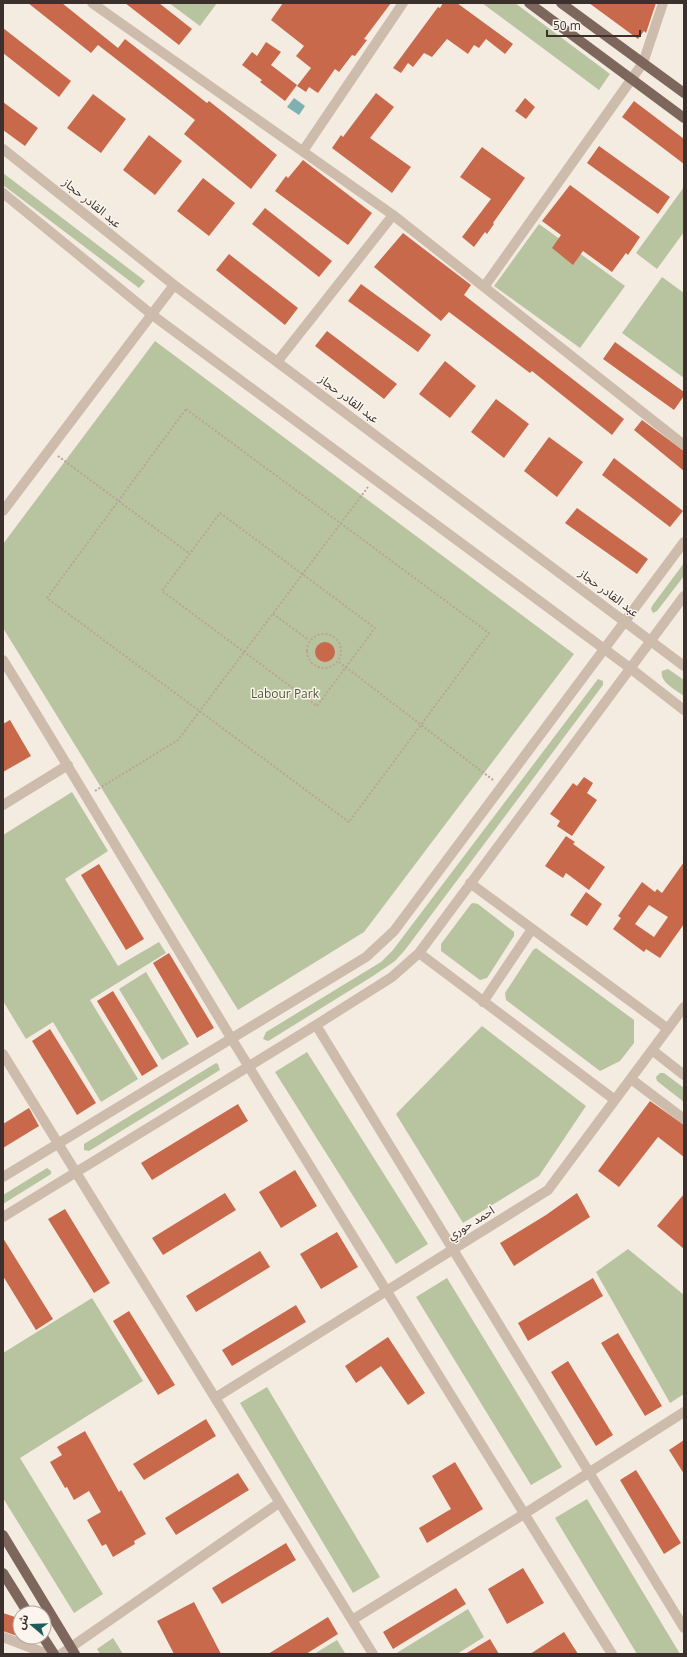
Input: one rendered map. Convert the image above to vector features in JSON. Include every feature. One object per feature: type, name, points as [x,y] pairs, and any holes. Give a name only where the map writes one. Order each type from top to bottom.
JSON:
[{"type":"main road","points":[[529,3],[684,118]]},
{"type":"main road","points":[[561,3],[684,93]]},
{"type":"main road","points":[[3,1535],[73,1651]]},
{"type":"main road","points":[[3,1573],[23,1605]]},
{"type":"main road","points":[[48,1645],[54,1654]]},
{"type":"street","points":[[92,3],[393,215],[684,445]]},
{"type":"street","points":[[303,151],[403,3]]},
{"type":"street","points":[[484,286],[643,63],[664,3]]},
{"type":"street","name":"عبد القادر حجاز","points":[[3,149],[174,284],[684,666]]},
{"type":"street","points":[[3,193],[151,314],[630,668],[684,710]]},
{"type":"street","points":[[277,362],[393,215]]},
{"type":"street","points":[[3,512],[174,284]]},
{"type":"street","points":[[3,1177],[366,957],[377,947],[394,931],[684,542]]},
{"type":"street","points":[[3,1217],[249,1067],[392,977],[418,953],[684,596]]},
{"type":"street","points":[[3,660],[87,796],[249,1067],[524,1514],[612,1654]]},
{"type":"street","points":[[3,805],[68,765]]},
{"type":"street","points":[[470,883],[668,1029]]},
{"type":"street","points":[[483,1002],[532,928]]},
{"type":"street","points":[[418,953],[615,1100]]},
{"type":"street","name":"احمد حوري","points":[[215,1398],[548,1190],[684,1007]]},
{"type":"street","points":[[316,1025],[684,1628]]},
{"type":"street","points":[[652,1050],[684,1075]]},
{"type":"street","points":[[3,1054],[373,1654]]},
{"type":"street","points":[[631,1079],[684,1119]]},
{"type":"street","points":[[352,1620],[524,1514],[684,1412]]},
{"type":"street","points":[[61,1654],[73,1651],[279,1503]]},
{"type":"street","points":[[3,1637],[47,1654]]},
{"type":"path","points":[[186,409],[489,633],[349,822],[47,598],[119,501],[186,409]]},
{"type":"path","points":[[50,449],[190,554]]},
{"type":"path","points":[[87,796],[178,740],[374,479]]},
{"type":"path","points":[[220,513],[375,628],[317,706],[162,592],[190,554],[220,513]]},
{"type":"path","points":[[273,614],[309,640]]},
{"type":"path","points":[[321,633],[335,636],[342,648],[339,662],[327,670],[313,666],[306,654],[309,640],[321,633]]},
{"type":"path","points":[[339,662],[502,787]]},
{"type":"green space","points":[[169,3],[217,3],[200,26]]},
{"type":"green space","points":[[482,3],[515,3],[610,74],[599,90]]},
{"type":"green space","points":[[3,173],[145,281],[139,288],[3,185]]},
{"type":"green space","points":[[684,187],[684,232],[657,269],[636,253]]},
{"type":"green space","points":[[539,224],[625,286],[580,348],[494,286]]},
{"type":"green space","points":[[662,277],[684,293],[684,378],[622,333]]},
{"type":"green space","name":"Labour Park","points":[[155,341],[574,654],[364,932],[238,1010],[3,628],[3,544]]},
{"type":"green space","points":[[684,563],[684,576],[657,611],[653,613],[651,609],[652,606]]},
{"type":"green space","points":[[668,669],[684,680],[684,696],[663,679],[662,671]]},
{"type":"green space","points":[[598,679],[603,681],[603,685],[405,950],[395,961],[270,1040],[268,1041],[263,1039],[266,1032],[381,962],[393,950]]},
{"type":"green space","points":[[72,792],[108,851],[65,879],[118,966],[159,942],[166,953],[90,1000],[138,1079],[101,1102],[53,1022],[26,1039],[3,1001],[3,835]]},
{"type":"green space","points":[[473,903],[478,904],[514,932],[514,936],[487,978],[480,980],[441,951],[441,944]]},
{"type":"green space","points":[[536,948],[634,1020],[634,1043],[620,1061],[600,1071],[506,1000],[505,993],[533,950]]},
{"type":"green space","points":[[146,972],[189,1044],[162,1060],[119,989]]},
{"type":"green space","points":[[482,1026],[586,1106],[539,1176],[463,1223],[396,1114]]},
{"type":"green space","points":[[307,1052],[428,1244],[396,1264],[275,1072]]},
{"type":"green space","points":[[216,1063],[218,1064],[220,1070],[89,1151],[84,1150],[84,1144]]},
{"type":"green space","points":[[660,1073],[664,1073],[684,1088],[684,1102],[657,1081],[656,1077]]},
{"type":"green space","points":[[47,1168],[51,1171],[51,1174],[3,1204],[3,1195]]},
{"type":"green space","points":[[628,1249],[684,1295],[684,1394],[670,1403],[596,1272]]},
{"type":"green space","points":[[447,1278],[562,1467],[531,1485],[416,1297]]},
{"type":"green space","points":[[92,1298],[143,1381],[20,1458],[103,1594],[74,1613],[3,1498],[3,1353]]},
{"type":"green space","points":[[267,1387],[380,1577],[353,1593],[240,1403]]},
{"type":"green space","points":[[587,1499],[680,1654],[637,1654],[555,1518]]},
{"type":"green space","points":[[468,1609],[484,1637],[457,1654],[395,1654]]},
{"type":"green space","points":[[113,1638],[123,1654],[100,1654],[97,1649]]},
{"type":"green space","points":[[337,1640],[345,1653],[314,1654]]},
{"type":"water","points":[[294,98],[305,106],[299,115],[287,107]]},
{"type":"building","points":[[28,3],[62,3],[118,48],[125,39],[207,103],[209,101],[277,155],[251,189],[184,134],[195,120],[98,45],[91,53]]},
{"type":"building","points":[[125,3],[159,3],[192,29],[179,45]]},
{"type":"building","points":[[283,3],[391,3],[364,39],[367,40],[355,56],[352,55],[339,72],[335,69],[318,93],[309,87],[306,92],[297,86],[311,68],[296,56],[304,46],[271,20]]},
{"type":"building","points":[[443,3],[457,3],[513,44],[505,54],[486,39],[479,48],[474,45],[468,54],[447,39],[432,57],[424,53],[413,67],[408,63],[401,73],[393,68],[438,7],[440,8]]},
{"type":"building","points":[[589,3],[656,3],[646,33],[644,31],[638,39]]},
{"type":"building","points":[[3,28],[71,81],[59,97],[3,53]]},
{"type":"building","points":[[266,42],[281,52],[271,65],[297,85],[285,101],[260,82],[262,80],[242,65],[252,52],[257,56]]},
{"type":"building","points":[[376,93],[394,107],[370,138],[411,167],[392,193],[332,148],[341,135],[343,137]]},
{"type":"building","points":[[93,94],[126,119],[101,153],[67,128]]},
{"type":"building","points":[[525,98],[535,107],[526,119],[515,111]]},
{"type":"building","points":[[634,101],[684,139],[684,164],[622,117]]},
{"type":"building","points":[[3,102],[38,128],[25,146],[3,130]]},
{"type":"building","points":[[149,135],[182,161],[155,195],[123,170]]},
{"type":"building","points":[[599,146],[670,197],[658,214],[587,163]]},
{"type":"building","points":[[482,147],[525,178],[493,223],[494,224],[487,234],[485,232],[474,247],[462,237],[491,199],[460,177]]},
{"type":"building","points":[[303,160],[372,213],[348,245],[275,191],[286,176],[288,178]]},
{"type":"building","points":[[203,178],[235,203],[209,236],[177,211]]},
{"type":"building","points":[[570,185],[640,237],[628,255],[626,253],[612,272],[583,251],[573,265],[552,248],[561,235],[542,221]]},
{"type":"building","points":[[265,208],[332,261],[319,277],[252,224]]},
{"type":"building","points":[[403,233],[471,285],[464,295],[624,419],[612,435],[532,371],[530,373],[449,312],[441,321],[374,267]]},
{"type":"building","points":[[229,254],[298,308],[285,325],[216,270]]},
{"type":"building","points":[[361,284],[431,335],[418,352],[348,301]]},
{"type":"building","points":[[327,331],[397,384],[384,399],[315,346]]},
{"type":"building","points":[[615,342],[684,392],[684,396],[674,410],[603,359]]},
{"type":"building","points":[[445,361],[476,386],[450,418],[419,394]]},
{"type":"building","points":[[496,399],[529,424],[504,458],[471,432]]},
{"type":"building","points":[[642,420],[684,451],[684,471],[634,430]]},
{"type":"building","points":[[549,437],[583,462],[557,497],[524,471]]},
{"type":"building","points":[[614,458],[683,511],[670,527],[602,475]]},
{"type":"building","points":[[577,508],[648,559],[637,574],[565,523]]},
{"type":"building","points":[[325,642],[332,645],[335,652],[332,659],[325,662],[318,659],[315,652],[318,645]]},
{"type":"building","points":[[10,720],[31,756],[3,772],[3,724]]},
{"type":"building","points":[[584,777],[593,783],[587,793],[597,800],[572,836],[557,826],[560,821],[550,814],[573,783],[577,786]]},
{"type":"building","points":[[566,836],[575,842],[573,844],[605,867],[589,890],[566,873],[563,878],[545,866]]},
{"type":"building","points":[[684,862],[684,924],[660,958],[646,949],[644,952],[613,929],[621,918],[618,916],[642,882],[655,892],[657,889],[662,893]],"holes":[[[649,905],[668,917],[654,937],[635,924]]]},
{"type":"building","points":[[99,864],[144,939],[126,950],[81,875]]},
{"type":"building","points":[[586,892],[602,904],[587,926],[570,915]]},
{"type":"building","points":[[169,953],[214,1028],[197,1038],[153,963]]},
{"type":"building","points":[[113,991],[158,1066],[142,1076],[97,1001]]},
{"type":"building","points":[[50,1029],[96,1103],[77,1115],[32,1041]]},
{"type":"building","points":[[650,1101],[684,1125],[684,1157],[658,1137],[619,1187],[598,1171]]},
{"type":"building","points":[[238,1104],[248,1121],[152,1180],[141,1163]]},
{"type":"building","points":[[29,1108],[39,1126],[3,1148],[3,1124]]},
{"type":"building","points":[[295,1170],[317,1206],[281,1228],[259,1192]]},
{"type":"building","points":[[225,1193],[236,1210],[163,1255],[152,1238]]},
{"type":"building","points":[[577,1193],[590,1217],[514,1266],[500,1243],[546,1215]]},
{"type":"building","points":[[684,1194],[684,1249],[657,1226]]},
{"type":"building","points":[[65,1209],[110,1283],[94,1293],[48,1219]]},
{"type":"building","points":[[337,1232],[358,1267],[321,1289],[300,1254]]},
{"type":"building","points":[[3,1238],[53,1319],[36,1330],[3,1276]]},
{"type":"building","points":[[260,1251],[270,1267],[196,1312],[186,1296]]},
{"type":"building","points":[[593,1278],[603,1296],[528,1341],[518,1323]]},
{"type":"building","points":[[296,1305],[306,1322],[232,1366],[222,1350]]},
{"type":"building","points":[[129,1311],[175,1385],[158,1395],[113,1321]]},
{"type":"building","points":[[618,1333],[662,1406],[645,1416],[601,1343]]},
{"type":"building","points":[[388,1337],[425,1393],[408,1405],[381,1366],[356,1383],[345,1366]]},
{"type":"building","points":[[568,1361],[613,1435],[596,1446],[551,1372]]},
{"type":"building","points":[[206,1419],[216,1436],[144,1480],[133,1464]]},
{"type":"building","points":[[85,1431],[119,1492],[121,1490],[146,1534],[134,1541],[135,1544],[113,1557],[106,1544],[102,1546],[87,1520],[101,1512],[89,1491],[74,1500],[67,1487],[65,1488],[50,1462],[62,1455],[57,1447]]},
{"type":"building","points":[[684,1440],[684,1474],[669,1450]]},
{"type":"building","points":[[455,1462],[483,1509],[427,1543],[419,1528],[451,1509],[432,1476]]},
{"type":"building","points":[[636,1470],[681,1543],[664,1554],[620,1480]]},
{"type":"building","points":[[238,1473],[249,1490],[176,1535],[165,1518]]},
{"type":"building","points":[[286,1543],[296,1560],[222,1604],[212,1588]]},
{"type":"building","points":[[523,1568],[544,1603],[507,1624],[488,1589]]},
{"type":"building","points":[[456,1588],[466,1604],[393,1649],[383,1632]]},
{"type":"building","points":[[194,1602],[221,1654],[174,1654],[157,1621]]},
{"type":"building","points":[[3,1613],[12,1616],[12,1634],[3,1631]]},
{"type":"building","points":[[328,1617],[338,1634],[306,1654],[268,1654]]},
{"type":"building","points":[[564,1632],[578,1654],[530,1654]]},
{"type":"building","points":[[490,1639],[499,1654],[465,1654]]}]
